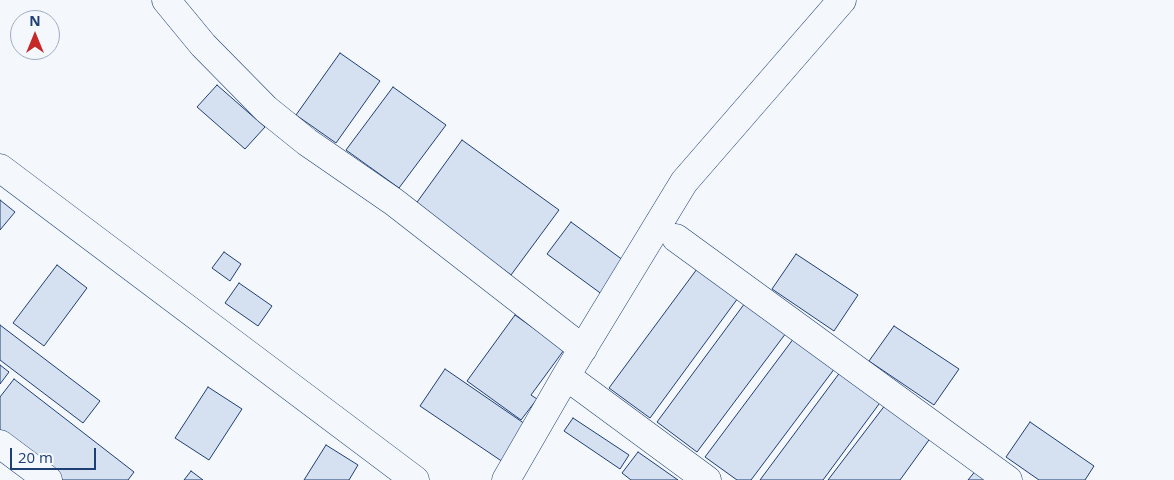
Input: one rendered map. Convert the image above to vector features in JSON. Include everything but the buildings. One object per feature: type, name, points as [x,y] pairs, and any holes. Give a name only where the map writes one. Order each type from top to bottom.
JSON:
[{"type":"street","points":[[166,0],[202,44],[266,109],[307,142],[394,202],[583,349]]},
{"type":"street","points":[[506,480],[566,376],[684,182],[842,0]]},
{"type":"street","points":[[0,168],[415,480]]},
{"type":"street","points":[[676,238],[1008,480]]},
{"type":"street","points":[[566,376],[707,480]]},
{"type":"street","points":[[0,444],[48,480]]}]
